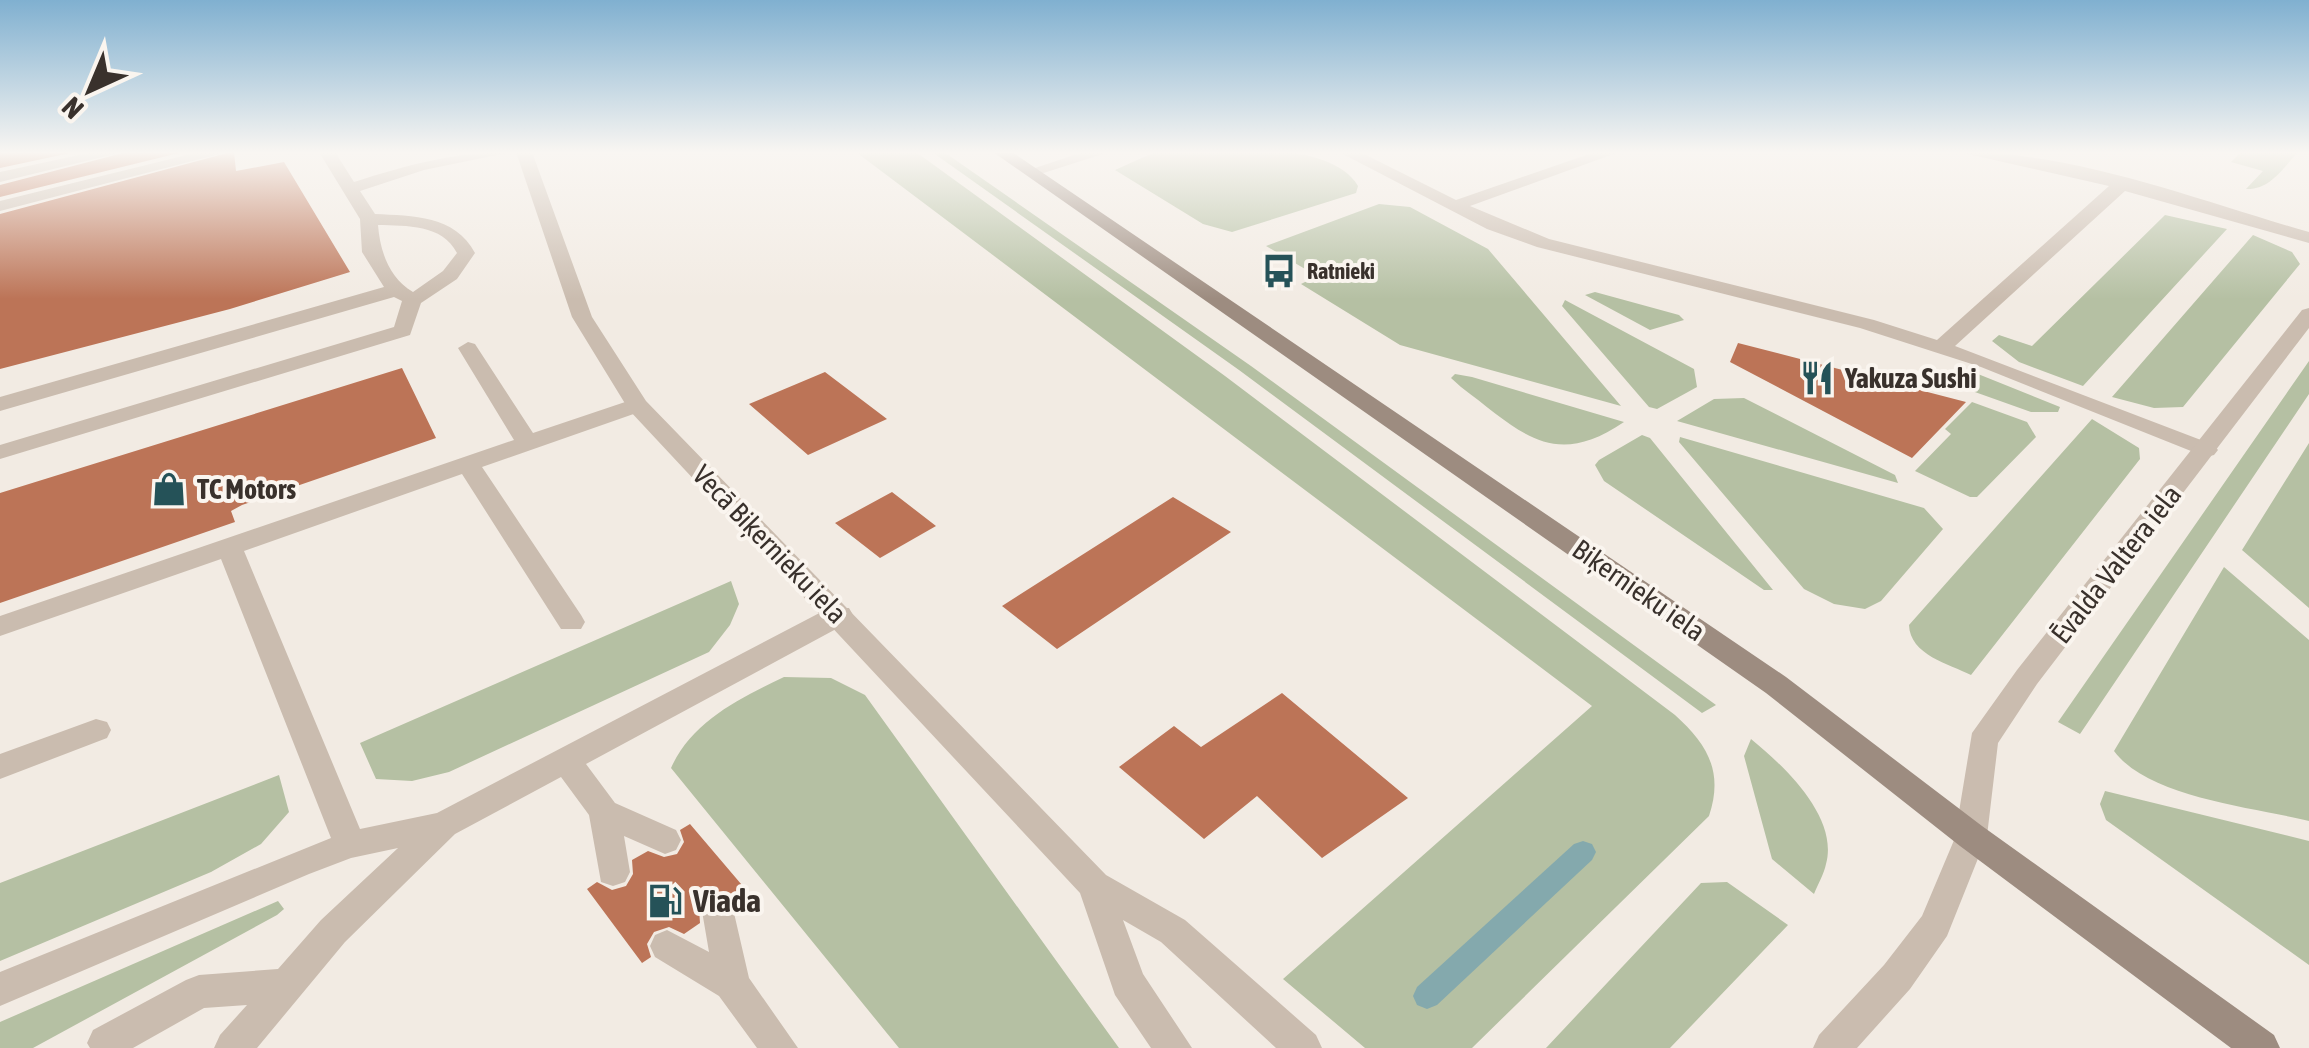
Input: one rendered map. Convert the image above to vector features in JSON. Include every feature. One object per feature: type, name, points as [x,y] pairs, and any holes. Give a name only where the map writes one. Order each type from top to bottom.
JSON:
[{"type":"main road","name":"Biķernieku iela","points":[[1073,201],[1776,684],[1971,836],[2261,1048]]},
{"type":"street","points":[[0,452],[402,331],[404,295],[370,252],[370,219],[358,201]]},
{"type":"street","name":"Vecā Biķernieku iela","points":[[541,201],[582,317],[636,405],[1094,885],[1173,930],[1302,1048]]},
{"type":"street","points":[[1444,201],[1543,243],[1868,324],[1941,347],[2206,450]]},
{"type":"street","points":[[1454,206],[1469,201]]},
{"type":"street","points":[[1941,347],[2103,201]]},
{"type":"street","points":[[2181,201],[2309,238]]},
{"type":"street","points":[[0,404],[440,286],[460,268],[466,253],[462,240],[428,224],[370,219]]},
{"type":"street","name":"Ēvalda Valtera iela","points":[[1832,1048],[1897,977],[1935,926],[1971,836],[1983,741],[2026,676],[2309,314]]},
{"type":"street","points":[[468,348],[526,442]]},
{"type":"street","points":[[0,626],[636,405]]},
{"type":"street","points":[[466,463],[571,622]]},
{"type":"street","points":[[229,546],[350,845]]},
{"type":"street","points":[[233,1048],[334,930],[444,825],[839,615]]},
{"type":"street","points":[[0,767],[96,730]]},
{"type":"street","points":[[566,760],[604,812],[613,872]]},
{"type":"street","points":[[604,812],[664,840]]},
{"type":"street","points":[[0,989],[350,845],[444,825]]},
{"type":"street","name":"Vecā Biķernieku iela","points":[[1094,885],[1128,983],[1173,1048]]},
{"type":"street","points":[[719,911],[732,984]]},
{"type":"street","points":[[667,946],[732,984],[779,1048]]},
{"type":"street","points":[[106,1043],[199,992],[286,985]]},
{"type":"green space","points":[[921,201],[983,201],[1225,376],[1675,715],[1704,748],[1715,785],[1709,816],[1472,1048],[1365,1048],[1283,979],[1592,706]]},
{"type":"green space","points":[[1001,201],[1014,201],[1251,366],[1716,705],[1702,713],[1239,370]]},
{"type":"green space","points":[[1165,201],[1331,201],[1232,232],[1203,224]]},
{"type":"green space","points":[[1379,204],[1410,207],[1488,249],[1621,406],[1400,345],[1301,284],[1317,276],[1266,246]]},
{"type":"green space","points":[[2165,215],[2227,229],[2083,386],[2019,362],[1992,341],[1999,335],[2032,346]]},
{"type":"green space","points":[[2253,235],[2292,252],[2300,264],[2183,407],[2154,408],[2112,397]]},
{"type":"green space","points":[[1595,292],[1679,315],[1684,320],[1650,330],[1585,295]]},
{"type":"green space","points":[[1565,300],[1694,369],[1697,387],[1657,409],[1649,407],[1562,306]]},
{"type":"green space","points":[[2309,361],[2309,394],[2080,734],[2058,722]]},
{"type":"green space","points":[[1953,370],[1973,372],[2060,407],[2058,412],[2031,412],[1944,381]]},
{"type":"green space","points":[[1455,374],[1624,422],[1576,443],[1556,444],[1538,439],[1501,418],[1461,387],[1451,378]]},
{"type":"green space","points":[[1744,398],[1895,475],[1898,483],[1677,421],[1714,399]]},
{"type":"green space","points":[[1972,402],[2027,422],[2036,437],[1977,497],[1915,471],[1951,434],[1945,429]]},
{"type":"green space","points":[[2092,419],[2139,448],[2140,459],[1971,675],[1923,651],[1909,625]]},
{"type":"green space","points":[[1642,435],[1650,438],[1773,590],[1764,590],[1604,481],[1595,465],[1599,460]]},
{"type":"green space","points":[[1680,437],[1924,508],[1943,529],[1881,601],[1865,609],[1834,604],[1804,589],[1679,442]]},
{"type":"green space","points":[[2309,443],[2309,608],[2242,550]]},
{"type":"green space","points":[[2224,567],[2309,640],[2309,821],[2176,790],[2130,767],[2114,751]]},
{"type":"green space","points":[[731,581],[739,604],[730,625],[709,652],[449,772],[412,781],[376,779],[360,743]]},
{"type":"green space","points":[[784,677],[831,678],[865,695],[1119,1048],[899,1048],[671,768],[704,724]]},
{"type":"green space","points":[[1751,739],[1792,778],[1824,828],[1826,864],[1814,894],[1772,859],[1744,756]]},
{"type":"green space","points":[[279,775],[289,812],[261,844],[211,872],[0,961],[0,883]]},
{"type":"green space","points":[[2105,791],[2309,841],[2309,965],[2106,820],[2100,804]]},
{"type":"green space","points":[[1727,882],[1788,925],[1670,1048],[1546,1048],[1701,883]]},
{"type":"green space","points":[[278,901],[284,909],[277,915],[33,1048],[0,1048],[0,1022]]},
{"type":"building","points":[[49,201],[307,201],[350,272],[230,309],[0,369],[0,214]]},
{"type":"building","name":"Yakuza Sushi","points":[[1738,343],[1966,402],[1912,458],[1730,362]]},
{"type":"building","name":"TC Motors","points":[[402,368],[436,438],[242,505],[231,511],[235,522],[0,603],[0,493]]},
{"type":"building","points":[[825,372],[887,419],[808,455],[749,404]]},
{"type":"building","points":[[892,492],[936,526],[880,558],[835,523]]},
{"type":"building","points":[[1173,497],[1231,532],[1057,649],[1002,606]]},
{"type":"building","points":[[1282,693],[1408,798],[1322,858],[1257,796],[1204,839],[1119,767],[1174,726],[1201,747]]},
{"type":"building","name":"Viada","points":[[690,824],[747,891],[735,900],[720,892],[706,896],[699,909],[700,923],[684,934],[669,927],[654,932],[647,944],[651,957],[642,963],[587,889],[597,882],[612,890],[626,886],[633,874],[632,860],[648,851],[664,857],[677,854],[684,842],[680,830]]},
{"type":"waterway","points":[[1427,996],[1583,852]]},
{"type":"place","name":"Ratnieki","points":[[1279,271]]},
{"type":"place","name":"Yakuza Sushi","points":[[1817,378]]},
{"type":"place","name":"TC Motors","points":[[169,489]]},
{"type":"place","name":"Viada","points":[[665,901]]}]
